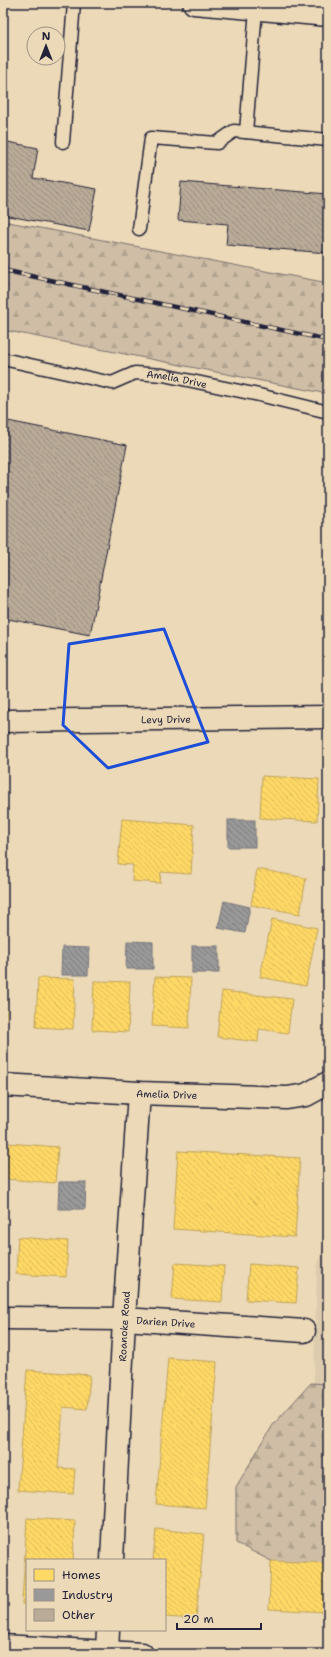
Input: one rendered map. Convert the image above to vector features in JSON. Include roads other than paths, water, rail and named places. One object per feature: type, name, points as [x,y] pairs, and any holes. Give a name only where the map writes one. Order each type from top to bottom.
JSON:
[{"type":"street","points":[[194,3],[328,15]]},
{"type":"street","name":"Levy Drive","points":[[3,721],[328,717]]},
{"type":"street","name":"Amelia Drive","points":[[3,1085],[139,1093],[287,1098],[306,1095],[328,1083]]},
{"type":"street","name":"Roanoke Road","points":[[112,1559],[124,1319],[139,1093]]},
{"type":"street","name":"Darien Drive","points":[[3,1318],[124,1319],[304,1331]]},
{"type":"street","points":[[107,1652],[108,1631]]},
{"type":"street","points":[[3,1646],[142,1654]]},
{"type":"lane","points":[[63,142],[74,3]]},
{"type":"lane","points":[[246,132],[256,9]]},
{"type":"lane","points":[[139,229],[151,138],[217,143],[234,131],[328,140]]},
{"type":"lane","name":"Amelia Drive","points":[[3,359],[112,384],[135,373],[163,375],[259,395],[328,412]]},
{"type":"railway","points":[[3,270],[328,340]]}]
